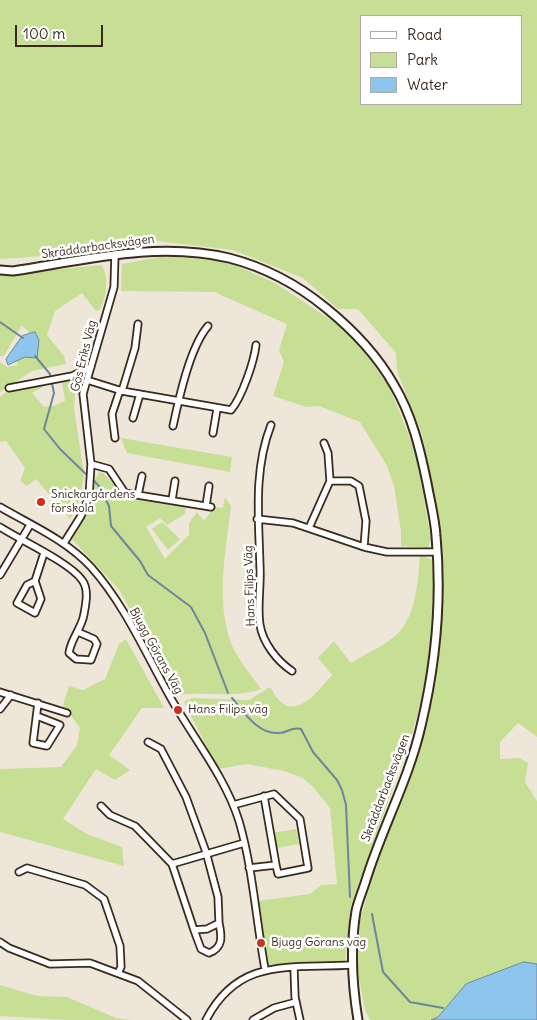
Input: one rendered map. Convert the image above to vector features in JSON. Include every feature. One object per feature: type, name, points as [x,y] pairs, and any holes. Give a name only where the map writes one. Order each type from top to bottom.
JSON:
[{"type":"street","name":"Skräddarbacksvägen","points":[[0,270],[13,271],[114,254],[162,250],[228,258],[280,277],[310,295],[354,330],[394,385],[415,430],[436,535],[440,609],[435,663],[420,729],[409,767],[376,849],[356,910],[352,965],[358,1020]]},
{"type":"street","name":"Gös Eriks Väg","points":[[64,543],[82,516],[89,497],[91,464],[83,394],[114,287],[114,254]]},
{"type":"street","points":[[115,438],[112,414],[135,348],[138,324]]},
{"type":"street","points":[[173,426],[178,402],[201,334],[208,326]]},
{"type":"street","points":[[88,380],[121,390],[178,402],[232,410],[255,353],[256,345]]},
{"type":"street","points":[[9,388],[72,376],[91,367]]},
{"type":"street","points":[[134,418],[140,394]]},
{"type":"street","points":[[213,433],[217,409]]},
{"type":"street","name":"Hans Filips Väg","points":[[271,425],[263,446],[257,519],[260,568],[260,626],[273,653],[283,665],[292,671]]},
{"type":"street","points":[[310,528],[330,481],[328,453],[324,443]]},
{"type":"street","points":[[91,464],[109,469],[124,493],[208,506],[210,486]]},
{"type":"street","points":[[138,495],[142,476]]},
{"type":"street","points":[[172,500],[175,481]]},
{"type":"street","points":[[330,481],[350,481],[359,486],[366,521],[364,547]]},
{"type":"street","points":[[0,507],[64,543]]},
{"type":"street","points":[[257,519],[293,523],[364,547],[387,552],[437,552]]},
{"type":"street","points":[[0,575],[30,525]]},
{"type":"street","points":[[0,527],[21,541],[60,562],[82,579],[86,591],[84,616],[78,632],[70,643],[69,653],[76,659],[91,660],[97,644],[94,639],[78,632]]},
{"type":"street","name":"Bjugg Görans Väg","points":[[64,543],[90,567],[111,591],[233,804],[249,868],[265,969]]},
{"type":"street","points":[[35,581],[27,585],[17,603],[35,613],[41,599],[35,581],[44,554]]},
{"type":"street","points":[[0,692],[66,713]]},
{"type":"street","points":[[0,709],[11,695]]},
{"type":"street","points":[[38,703],[38,716],[33,743],[47,746],[60,725],[38,716]]},
{"type":"street","points":[[101,806],[110,815],[135,826],[172,864],[202,950],[209,953],[218,950],[221,945],[218,897],[206,852],[176,773],[161,749],[148,742]]},
{"type":"street","points":[[233,804],[264,796],[274,794],[300,819],[308,868],[278,874],[264,796]]},
{"type":"street","points":[[172,864],[206,852],[244,843]]},
{"type":"street","points":[[249,868],[276,865]]},
{"type":"street","points":[[19,872],[27,868],[85,885],[104,899],[120,946],[121,967],[118,973]]},
{"type":"street","points":[[194,930],[207,929],[219,923]]},
{"type":"street","points":[[0,942],[9,948],[50,964],[90,962],[118,973],[145,986],[187,1020]]},
{"type":"street","points":[[206,1020],[223,993],[235,983],[265,969],[352,965]]},
{"type":"street","points":[[294,968],[296,1002],[300,1020]]},
{"type":"street","points":[[253,1020],[262,1013],[296,1002]]},
{"type":"green space","points":[[0,0],[537,0],[537,737],[518,723],[500,742],[500,759],[520,758],[528,763],[525,782],[537,801],[537,964],[524,962],[466,984],[438,1017],[431,1020],[370,1020],[365,1010],[357,968],[360,921],[378,857],[415,762],[440,650],[442,536],[422,434],[397,371],[396,353],[358,309],[338,309],[303,278],[233,250],[148,240],[74,254],[0,259]]},
{"type":"green space","points":[[165,256],[228,262],[275,283],[351,333],[390,388],[416,454],[431,539],[428,548],[401,546],[401,531],[394,486],[387,466],[360,422],[319,406],[306,407],[273,396],[284,362],[279,350],[287,324],[214,292],[121,291],[122,264]]},
{"type":"green space","points":[[102,265],[106,276],[106,288],[104,300],[99,311],[95,310],[82,293],[55,311],[47,335],[64,356],[66,364],[32,371],[0,392],[0,362],[7,367],[18,365],[16,359],[35,339],[22,325],[4,356],[0,356],[0,275]]},
{"type":"green space","points":[[49,376],[50,383],[32,393],[44,407],[53,406],[65,401],[62,383],[71,379],[76,381],[74,408],[84,475],[80,499],[70,519],[36,479],[27,486],[20,481],[25,468],[6,441],[0,442],[0,397],[16,384]]},
{"type":"green space","points":[[121,438],[232,457],[230,472],[127,453]]},
{"type":"green space","points":[[99,472],[103,473],[123,494],[186,505],[185,514],[167,525],[160,518],[146,527],[165,559],[189,535],[189,523],[197,512],[204,521],[214,507],[223,508],[225,497],[231,506],[223,573],[226,624],[236,653],[261,689],[240,694],[177,695],[120,591],[71,538],[91,508],[95,480]]},
{"type":"green space","points":[[162,522],[180,539],[168,550],[152,529]]},
{"type":"green space","points":[[420,555],[433,560],[434,610],[431,663],[412,734],[351,906],[345,963],[268,965],[258,901],[310,894],[321,885],[337,884],[330,808],[303,778],[284,771],[247,764],[218,769],[184,702],[192,698],[249,700],[270,687],[282,703],[296,706],[303,703],[317,692],[332,675],[318,658],[334,641],[351,663],[381,646],[401,630],[412,608],[418,581]]},
{"type":"green space","points":[[126,639],[164,708],[142,708],[109,755],[130,770],[115,780],[96,769],[63,819],[87,834],[122,847],[124,866],[0,832],[0,769],[61,767],[77,745],[80,728],[63,705],[69,686],[83,690],[105,679],[119,644]]},
{"type":"green space","points":[[296,829],[299,844],[276,848],[272,833]]},
{"type":"green space","points":[[0,985],[37,996],[67,997],[116,1018],[132,1020],[66,1020],[0,1016]]},
{"type":"water","points":[[35,332],[39,340],[37,358],[25,357],[8,365],[6,359],[22,336]]},
{"type":"water","points":[[524,962],[537,964],[537,1020],[431,1020],[438,1017],[466,984]]},
{"type":"waterway","points":[[0,322],[23,338]]},
{"type":"waterway","points":[[35,356],[50,374],[54,393],[44,429],[60,449],[89,477]]},
{"type":"waterway","points":[[93,480],[99,486],[109,506],[111,526],[140,561],[148,575],[191,607],[205,633],[228,693]]},
{"type":"waterway","points":[[232,698],[252,722],[264,730],[271,733],[279,733],[295,728],[301,729],[313,752],[337,780],[346,805],[350,897]]},
{"type":"waterway","points":[[372,914],[383,972],[410,1002],[443,1008]]},
{"type":"place","name":"Snickargårdens förskola","points":[[41,502]]},
{"type":"place","name":"Hans Filips väg","points":[[178,710]]},
{"type":"place","name":"Bjugg Görans väg","points":[[261,943]]}]
